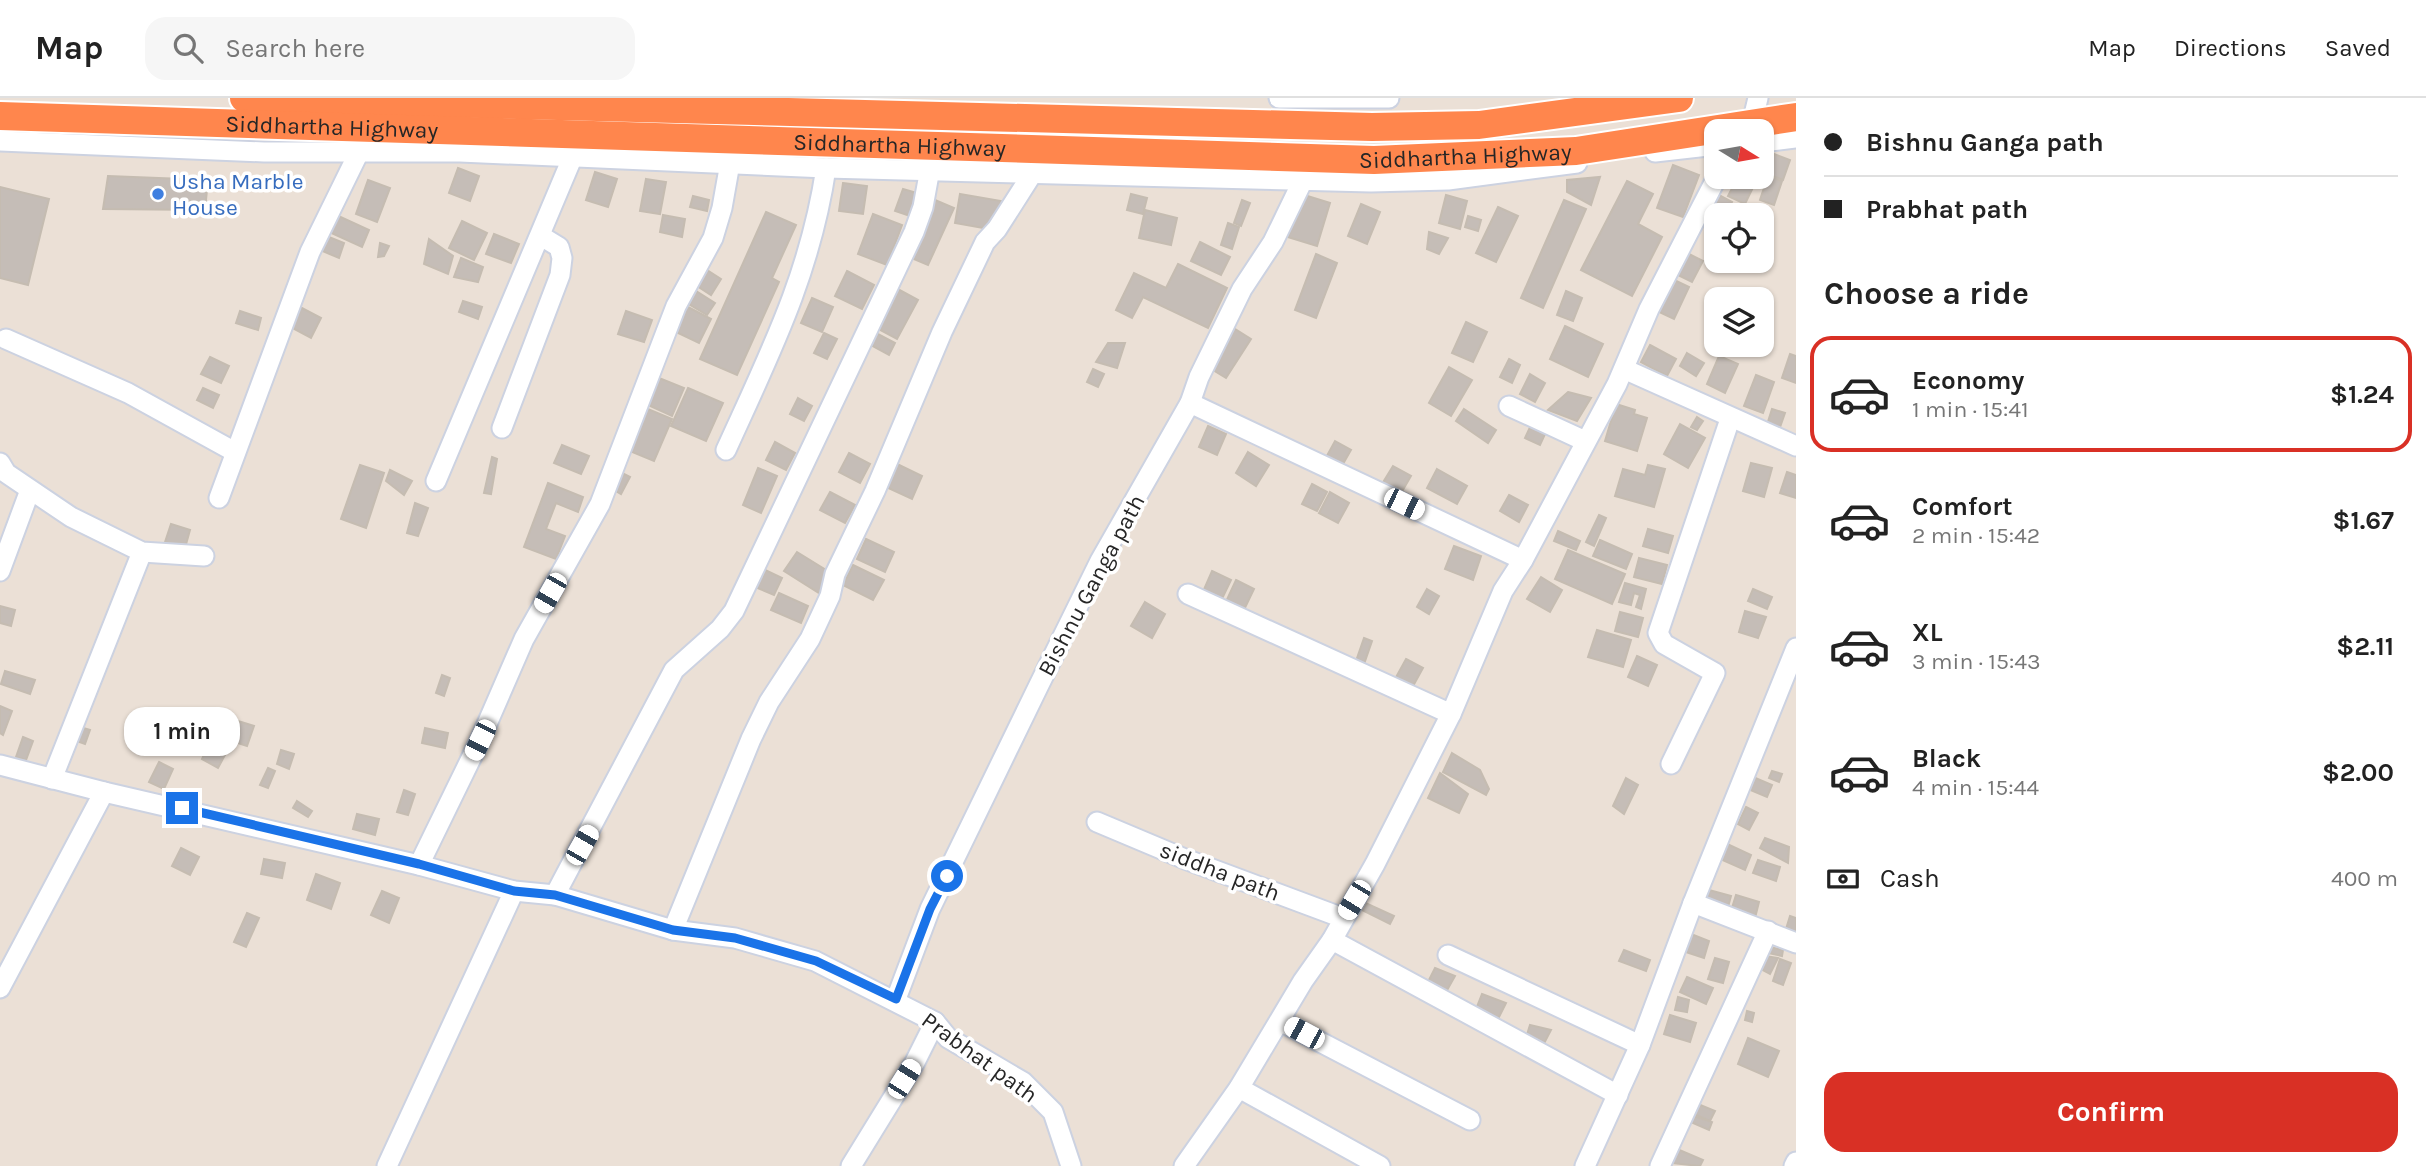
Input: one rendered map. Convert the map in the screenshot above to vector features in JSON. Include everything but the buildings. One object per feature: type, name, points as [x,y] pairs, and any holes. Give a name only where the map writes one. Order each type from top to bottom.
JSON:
[{"type":"highway","name":"Siddhartha Highway","points":[[244,98],[263,112],[1374,160],[1576,151],[1704,131]]},
{"type":"highway","name":"Siddhartha Highway","points":[[0,116],[263,112],[1372,127],[1479,125],[1679,98]]},
{"type":"highway","name":"Siddhartha Highway","points":[[1774,120],[1796,117]]},
{"type":"street","points":[[1279,98],[1389,98]]},
{"type":"street","points":[[1774,130],[1796,138]]},
{"type":"street","points":[[0,141],[264,152],[360,150],[573,156],[826,168],[1034,171],[1303,180],[1448,180],[1704,147]]},
{"type":"street","points":[[219,498],[310,252],[360,150]]},
{"type":"street","points":[[436,481],[573,156]]},
{"type":"street","points":[[419,864],[480,740],[524,639],[600,504],[676,306],[713,238],[730,163]]},
{"type":"street","points":[[726,450],[795,297],[818,221],[826,168]]},
{"type":"street","points":[[555,895],[674,670],[720,629],[734,611],[914,232],[923,207],[930,169]]},
{"type":"street","points":[[673,930],[751,739],[769,702],[815,628],[830,596],[835,574],[875,491],[942,332],[985,242],[997,229],[1034,171]]},
{"type":"street","name":"Bishnu Ganga path","points":[[896,999],[930,909],[1100,561],[1190,403],[1199,377],[1242,289],[1273,242],[1303,180]]},
{"type":"street","points":[[1184,1166],[1239,1088],[1332,940],[1375,864],[1451,714],[1503,592],[1523,560],[1624,369],[1649,309],[1711,189]]},
{"type":"street","points":[[502,428],[560,275],[562,258],[559,247],[541,236]]},
{"type":"street","points":[[6,338],[128,393],[235,452]]},
{"type":"street","points":[[1624,369],[1730,419],[1796,446]]},
{"type":"street","points":[[1190,403],[1523,560]]},
{"type":"street","points":[[1509,406],[1585,441]]},
{"type":"street","points":[[1671,764],[1715,673],[1664,644],[1658,634],[1730,419]]},
{"type":"street","points":[[0,463],[6,473],[71,517],[142,552],[204,556]]},
{"type":"street","points":[[0,571],[30,490]]},
{"type":"street","points":[[52,779],[142,552]]},
{"type":"street","points":[[1188,594],[1451,714]]},
{"type":"street","points":[[1585,1166],[1640,1045],[1693,903],[1796,648]]},
{"type":"street","name":"Prabhat path","points":[[0,765],[104,792],[419,864],[514,891],[555,895],[673,930],[735,938],[816,961],[896,999],[935,1022],[948,1038],[1023,1082],[1053,1112],[1070,1166]]},
{"type":"street","points":[[0,988],[104,792]]},
{"type":"street","name":"siddha path","points":[[1097,822],[1343,918]]},
{"type":"street","points":[[387,1166],[514,891]]},
{"type":"street","points":[[1693,903],[1796,943]]},
{"type":"street","points":[[1660,1166],[1768,931]]},
{"type":"street","points":[[1332,940],[1618,1095]]},
{"type":"street","points":[[1448,955],[1640,1045]]},
{"type":"street","points":[[1280,1021],[1470,1120]]},
{"type":"street","points":[[851,1166],[915,1062],[935,1022]]},
{"type":"street","points":[[1239,1088],[1380,1166]]},
{"type":"place","name":"Usha Marble House","points":[[158,194]]},
{"type":"route","points":[[182,808],[419,864],[514,891],[555,895],[673,930],[735,938],[816,961],[896,999],[930,909],[947,876]]}]
